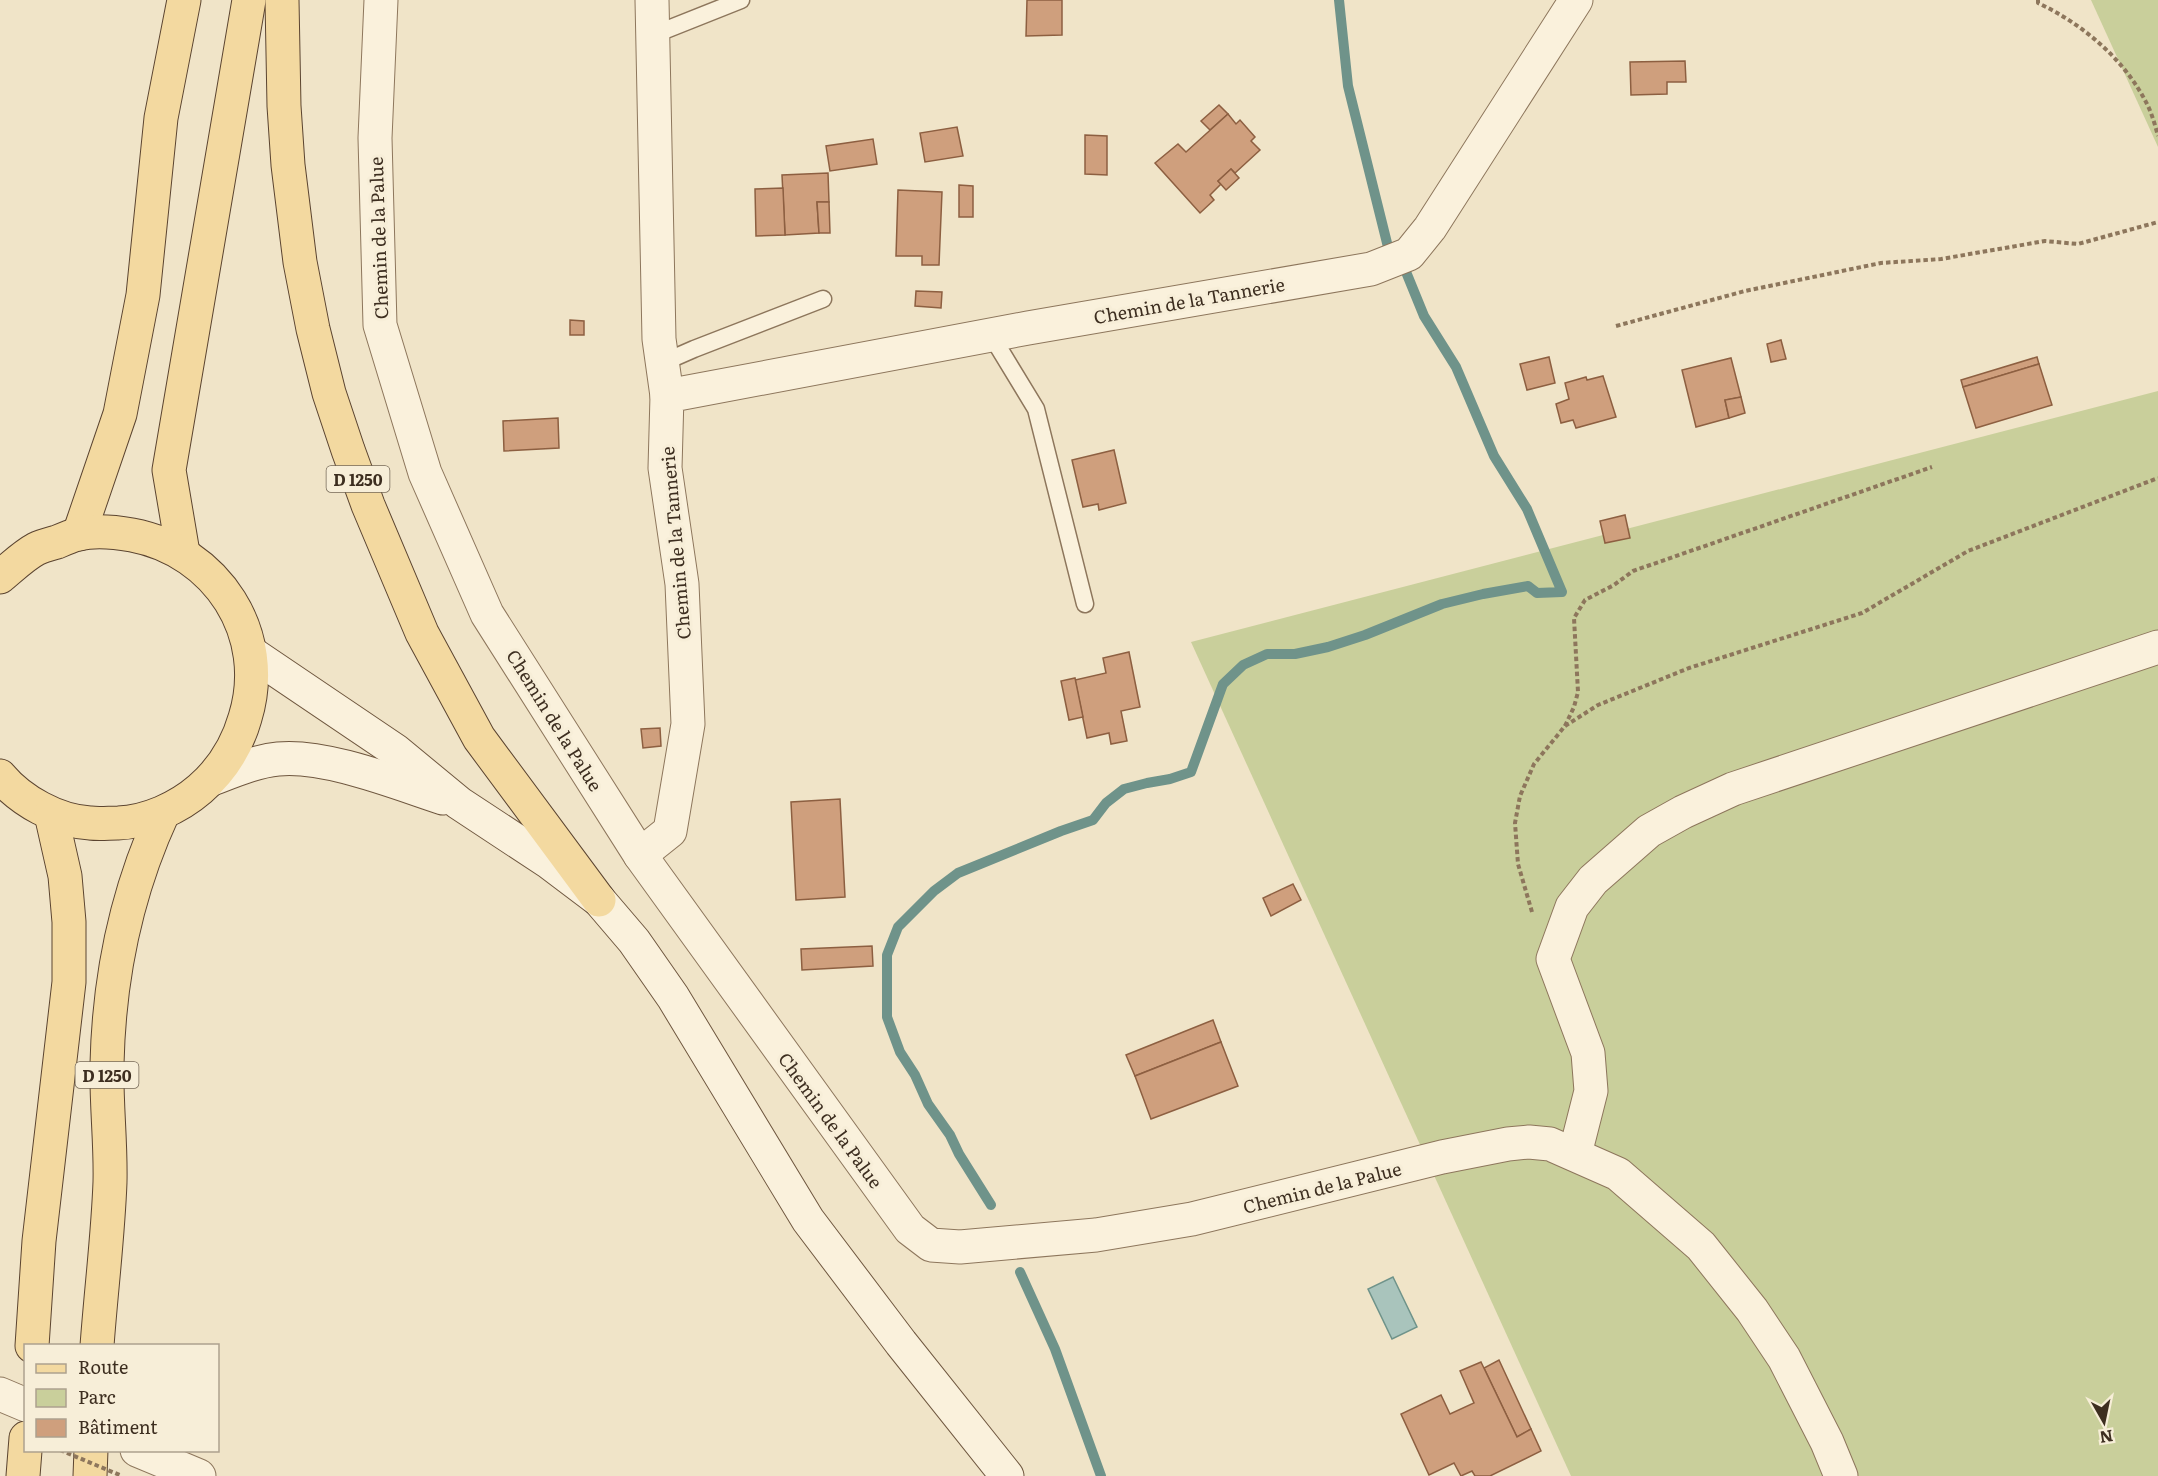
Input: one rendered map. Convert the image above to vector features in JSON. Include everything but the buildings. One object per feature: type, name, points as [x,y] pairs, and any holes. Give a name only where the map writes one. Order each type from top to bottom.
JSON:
[{"type":"main road","points":[[80,534],[120,414],[143,295],[161,118],[184,0]]},
{"type":"main road","points":[[183,553],[169,470],[249,0]]},
{"type":"main road","name":"D 1250","points":[[282,0],[285,118],[300,262],[329,393],[348,450],[368,505],[422,633],[479,738],[599,900]]},
{"type":"main road","points":[[0,577],[35,549],[80,534],[116,532],[151,538],[183,553],[215,580],[238,614],[251,653],[252,698],[238,742],[212,779],[189,798],[164,813],[127,823],[89,823],[51,814],[11,790],[0,777]]},
{"type":"main road","name":"D 1250","points":[[98,1344],[110,1182],[107,1064],[114,975],[126,915],[145,852],[164,813]]},
{"type":"main road","name":"D 1250","points":[[32,1344],[39,1241],[69,982],[69,922],[65,876],[51,814]]},
{"type":"main road","points":[[23,1476],[25,1452]]},
{"type":"main road","points":[[90,1476],[91,1452]]},
{"type":"street","name":"Chemin de la Palue","points":[[381,0],[375,138],[380,325],[425,473],[487,614],[640,855],[910,1229],[931,1245],[960,1247],[1096,1235],[1192,1219],[1442,1157],[1508,1144],[1529,1142],[1550,1144],[1618,1174],[1701,1246],[1752,1310],[1784,1358],[1827,1442],[1841,1476]]},
{"type":"street","name":"Chemin de la Tannerie","points":[[640,855],[670,831],[688,724],[682,584],[665,468],[667,396],[659,339],[652,0]]},
{"type":"street","name":"Chemin de la Tannerie","points":[[667,396],[991,335],[1371,269],[1409,254],[1430,228],[1576,0]]},
{"type":"street","points":[[1575,1154],[1591,1090],[1588,1053],[1553,959],[1572,907],[1593,880],[1649,831],[1732,789],[2158,647]]},
{"type":"street","points":[[251,653],[396,751],[459,803],[550,863],[599,900],[634,941],[673,997],[808,1220],[901,1343],[1007,1476]]},
{"type":"street","points":[[212,779],[248,766],[278,759],[311,759],[459,803]]},
{"type":"street","points":[[0,1394],[24,1404]]},
{"type":"street","points":[[142,1452],[199,1476]]},
{"type":"lane","points":[[653,35],[741,0]]},
{"type":"lane","points":[[662,363],[823,299]]},
{"type":"lane","points":[[991,335],[1036,409],[1085,604]]},
{"type":"path","points":[[2038,0],[2038,3],[2063,15],[2091,36],[2133,79],[2148,106],[2158,135]]},
{"type":"path","points":[[1616,326],[1745,291],[1881,263],[1941,259],[2046,241],[2078,244],[2158,222]]},
{"type":"path","points":[[1553,959],[1532,912],[1518,864],[1515,823],[1520,796],[1534,764],[1565,726],[1574,707],[1578,692],[1574,618],[1585,600],[1614,585],[1633,571],[1932,467]]},
{"type":"path","points":[[1565,726],[1598,705],[1689,668],[1850,618],[1968,551],[2158,478]]},
{"type":"path","points":[[65,1452],[123,1476]]},
{"type":"green space","points":[[2091,0],[2158,0],[2158,147]]},
{"type":"green space","points":[[2158,391],[2158,1476],[1571,1476],[1191,642]]},
{"type":"water","points":[[1393,1277],[1417,1327],[1392,1339],[1368,1289]]},
{"type":"waterway","points":[[1339,0],[1348,86],[1388,247]]},
{"type":"waterway","points":[[991,1205],[959,1154],[950,1135],[928,1104],[915,1075],[900,1052],[887,1017],[887,955],[898,927],[934,891],[958,873],[1093,820],[1106,803],[1124,789],[1191,772],[1223,684],[1243,665],[1267,654],[1295,654],[1328,647],[1365,635],[1442,604],[1483,594],[1528,586],[1537,593],[1562,592],[1527,509],[1494,456],[1456,367],[1424,316],[1404,267]]},
{"type":"waterway","points":[[1020,1272],[1055,1349],[1101,1476]]}]
